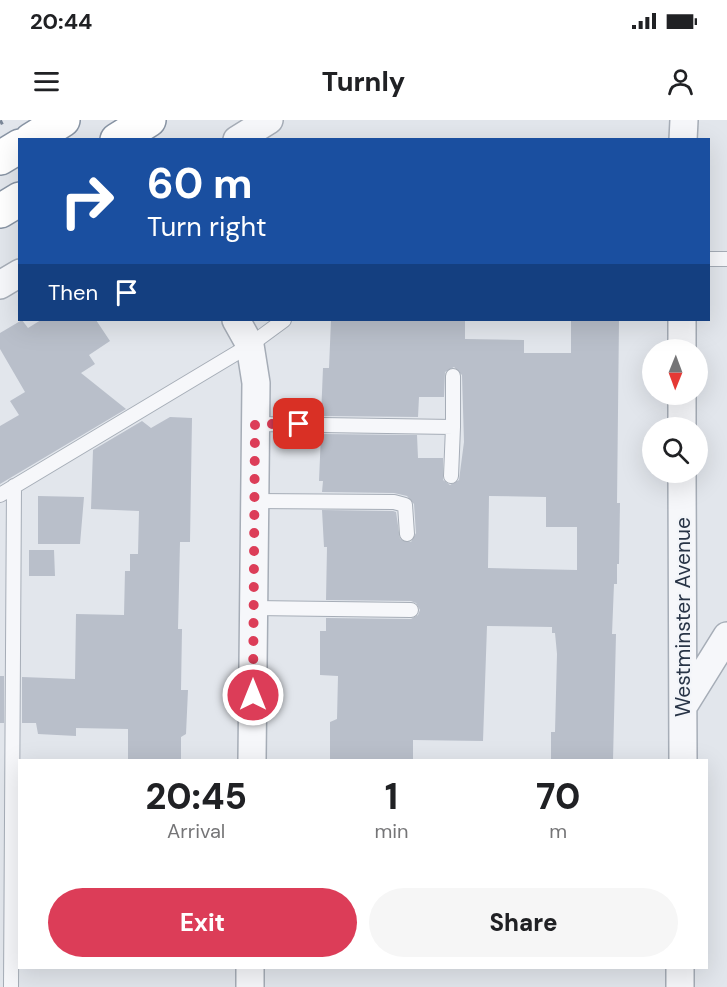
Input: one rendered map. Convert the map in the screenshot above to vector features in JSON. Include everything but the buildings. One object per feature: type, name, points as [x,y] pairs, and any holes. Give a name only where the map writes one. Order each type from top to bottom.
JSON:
[{"type":"highway","points":[[34,138],[63,120]]},
{"type":"highway","points":[[120,138],[149,120]]},
{"type":"highway","points":[[0,158],[18,147]]},
{"type":"highway","points":[[0,211],[18,200]]},
{"type":"street","points":[[240,138],[269,120]]},
{"type":"street","points":[[683,138],[684,120]]},
{"type":"street","points":[[0,285],[18,274]]},
{"type":"street","points":[[237,321],[250,345],[256,383],[252,759]]},
{"type":"street","points":[[682,321],[682,339]]},
{"type":"street","name":"Westminster Avenue","points":[[682,483],[683,759]]},
{"type":"street","points":[[684,705],[727,636]]},
{"type":"street","points":[[250,969],[250,987]]},
{"type":"street","points":[[680,987],[681,969]]},
{"type":"lane","points":[[710,260],[727,259]]},
{"type":"lane","points":[[0,495],[250,345],[283,321]]},
{"type":"lane","points":[[451,476],[453,376]]},
{"type":"lane","points":[[255,424],[453,427]]},
{"type":"lane","points":[[11,987],[14,486]]},
{"type":"lane","points":[[255,501],[394,502],[405,505],[407,534]]},
{"type":"lane","points":[[254,608],[411,610]]},
{"type":"railway","points":[[0,123],[6,120]]},
{"type":"route","points":[[253,695],[255,424],[299,424]]}]
